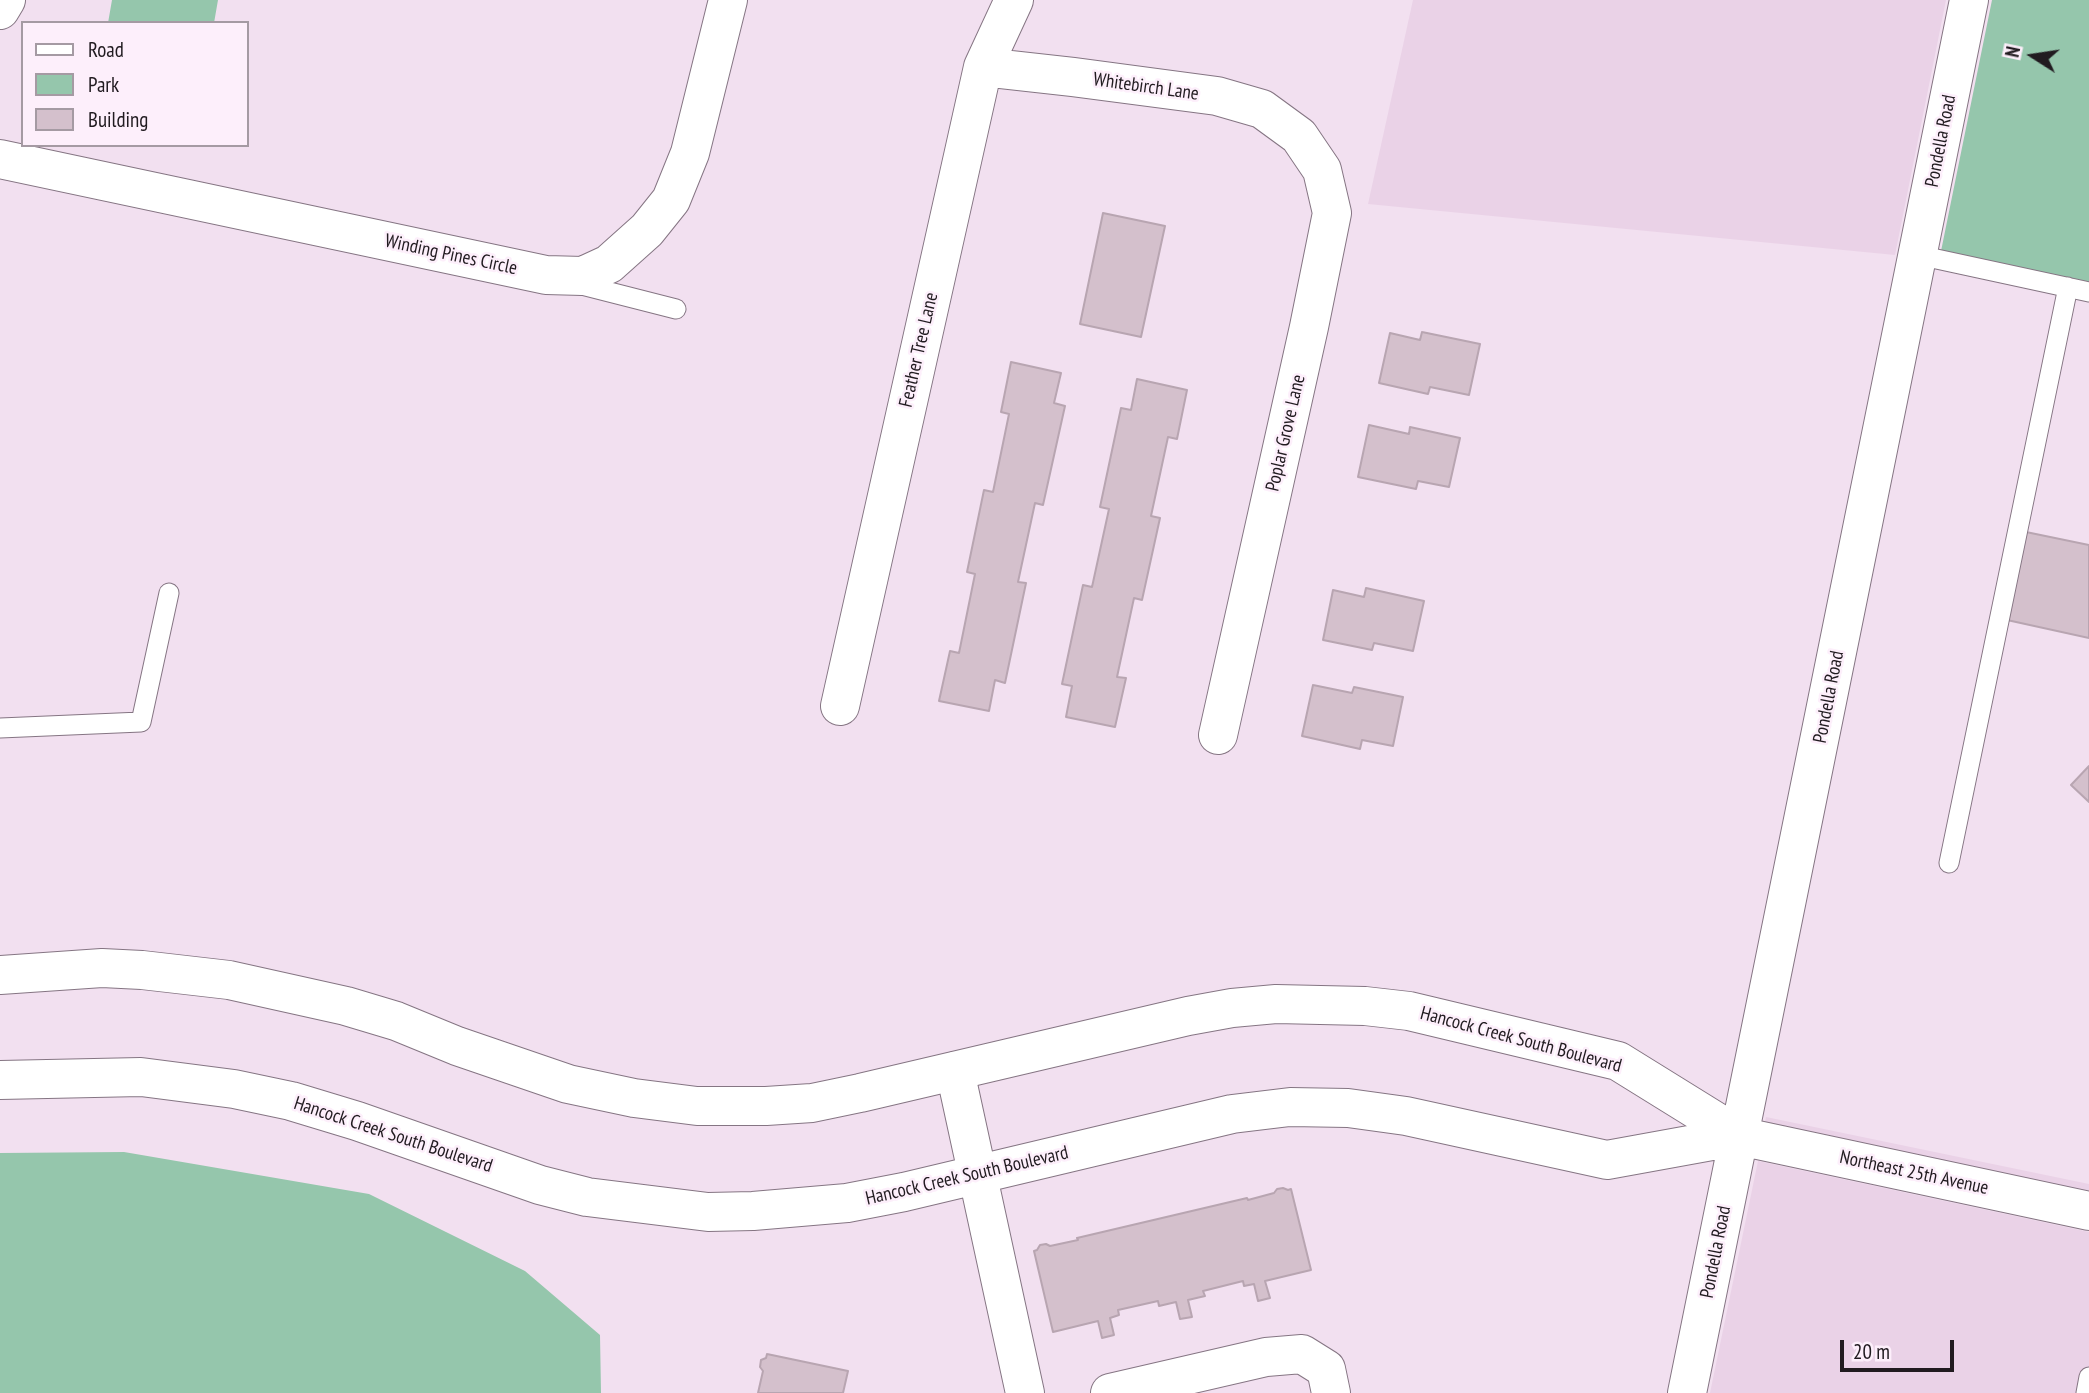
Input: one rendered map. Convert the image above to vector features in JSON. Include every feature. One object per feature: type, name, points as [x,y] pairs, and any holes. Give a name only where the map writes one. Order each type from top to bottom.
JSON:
[{"type":"street","points":[[0,10],[6,0]]},
{"type":"street","name":"Winding Pines Circle","points":[[0,159],[546,275],[583,276],[609,264],[648,230],[671,200],[690,153],[728,0]]},
{"type":"street","name":"Feather Tree Lane","points":[[840,706],[982,67],[1014,0]]},
{"type":"street","name":"Pondella Road","points":[[1687,1393],[1969,0]]},
{"type":"street","name":"Whitebirch Lane","points":[[982,67],[1217,96],[1262,109],[1299,136]]},
{"type":"street","name":"Poplar Grove Lane","points":[[1218,735],[1332,213],[1322,170],[1299,136]]},
{"type":"street","name":"Hancock Creek South Boulevard","points":[[0,975],[102,968],[229,980],[346,1006],[396,1021],[457,1046],[568,1084],[634,1098],[697,1106],[812,1103],[1232,1008],[1276,1003],[1365,1006],[1409,1011],[1618,1061],[1739,1136]]},
{"type":"street","points":[[955,1071],[1026,1393]]},
{"type":"street","name":"Hancock Creek South Boulevard","points":[[0,1080],[141,1077],[234,1089],[291,1101],[357,1121],[540,1185],[587,1197],[708,1212],[848,1203],[1231,1114],[1290,1107],[1348,1108],[1406,1116],[1607,1160],[1739,1136]]},
{"type":"street","name":"Northeast 25th Avenue","points":[[1739,1136],[2089,1211]]},
{"type":"street","points":[[1110,1393],[1266,1357],[1303,1354],[1326,1368],[1331,1393]]},
{"type":"lane","points":[[1918,255],[2089,292]]},
{"type":"lane","points":[[546,275],[676,309]]},
{"type":"lane","points":[[1949,863],[2068,287]]},
{"type":"lane","points":[[0,728],[141,722],[169,593]]},
{"type":"lane","points":[[2086,1393],[2089,1377]]},
{"type":"shaded area","points":[[1413,0],[1946,0],[1895,255],[1368,204]]},
{"type":"shaded area","points":[[1766,1117],[2089,1184],[2089,1192],[1765,1122]]},
{"type":"shaded area","points":[[1758,1161],[2089,1232],[2089,1393],[1710,1393]]},
{"type":"green space","points":[[112,0],[218,0],[214,21],[108,21]]},
{"type":"green space","points":[[1992,0],[2089,0],[2089,289],[1939,261]]},
{"type":"green space","points":[[124,1152],[369,1194],[525,1271],[600,1335],[601,1393],[0,1393],[0,1153]]},
{"type":"building","points":[[1103,213],[1165,226],[1141,337],[1080,324]]},
{"type":"building","points":[[1422,332],[1480,344],[1469,395],[1430,387],[1428,394],[1379,383],[1390,333],[1420,340]]},
{"type":"building","points":[[1011,362],[1061,373],[1054,403],[1065,406],[1043,505],[1035,503],[1018,582],[1026,583],[1005,683],[995,680],[989,711],[939,701],[950,651],[959,653],[975,574],[967,572],[984,490],[993,492],[1009,414],[1001,412]]},
{"type":"building","points":[[1137,379],[1187,390],[1177,439],[1168,437],[1151,516],[1160,518],[1142,600],[1134,598],[1117,677],[1126,678],[1115,727],[1066,717],[1072,686],[1062,684],[1083,585],[1092,587],[1109,509],[1100,507],[1121,408],[1131,410]]},
{"type":"building","points":[[1369,425],[1409,434],[1410,427],[1460,438],[1449,487],[1418,481],[1416,489],[1358,477]]},
{"type":"building","points":[[2026,532],[2089,545],[2089,638],[2007,620]]},
{"type":"building","points":[[1366,588],[1424,601],[1413,651],[1374,643],[1372,650],[1323,640],[1333,590],[1364,597]]},
{"type":"building","points":[[1313,685],[1352,693],[1354,687],[1403,697],[1393,746],[1362,740],[1360,749],[1302,736]]},
{"type":"building","points":[[2089,766],[2089,802],[2071,785]]},
{"type":"building","points":[[1283,1188],[1291,1189],[1311,1270],[1265,1281],[1270,1298],[1258,1301],[1254,1284],[1244,1286],[1243,1281],[1203,1291],[1205,1296],[1188,1300],[1192,1317],[1180,1319],[1176,1302],[1159,1306],[1158,1301],[1118,1310],[1119,1315],[1110,1318],[1114,1335],[1102,1338],[1098,1321],[1053,1332],[1034,1251],[1040,1245],[1050,1246],[1078,1240],[1077,1238],[1247,1198],[1248,1200]]},
{"type":"building","points":[[767,1354],[848,1371],[843,1393],[758,1393],[763,1371],[760,1367],[761,1360],[766,1358]]}]
